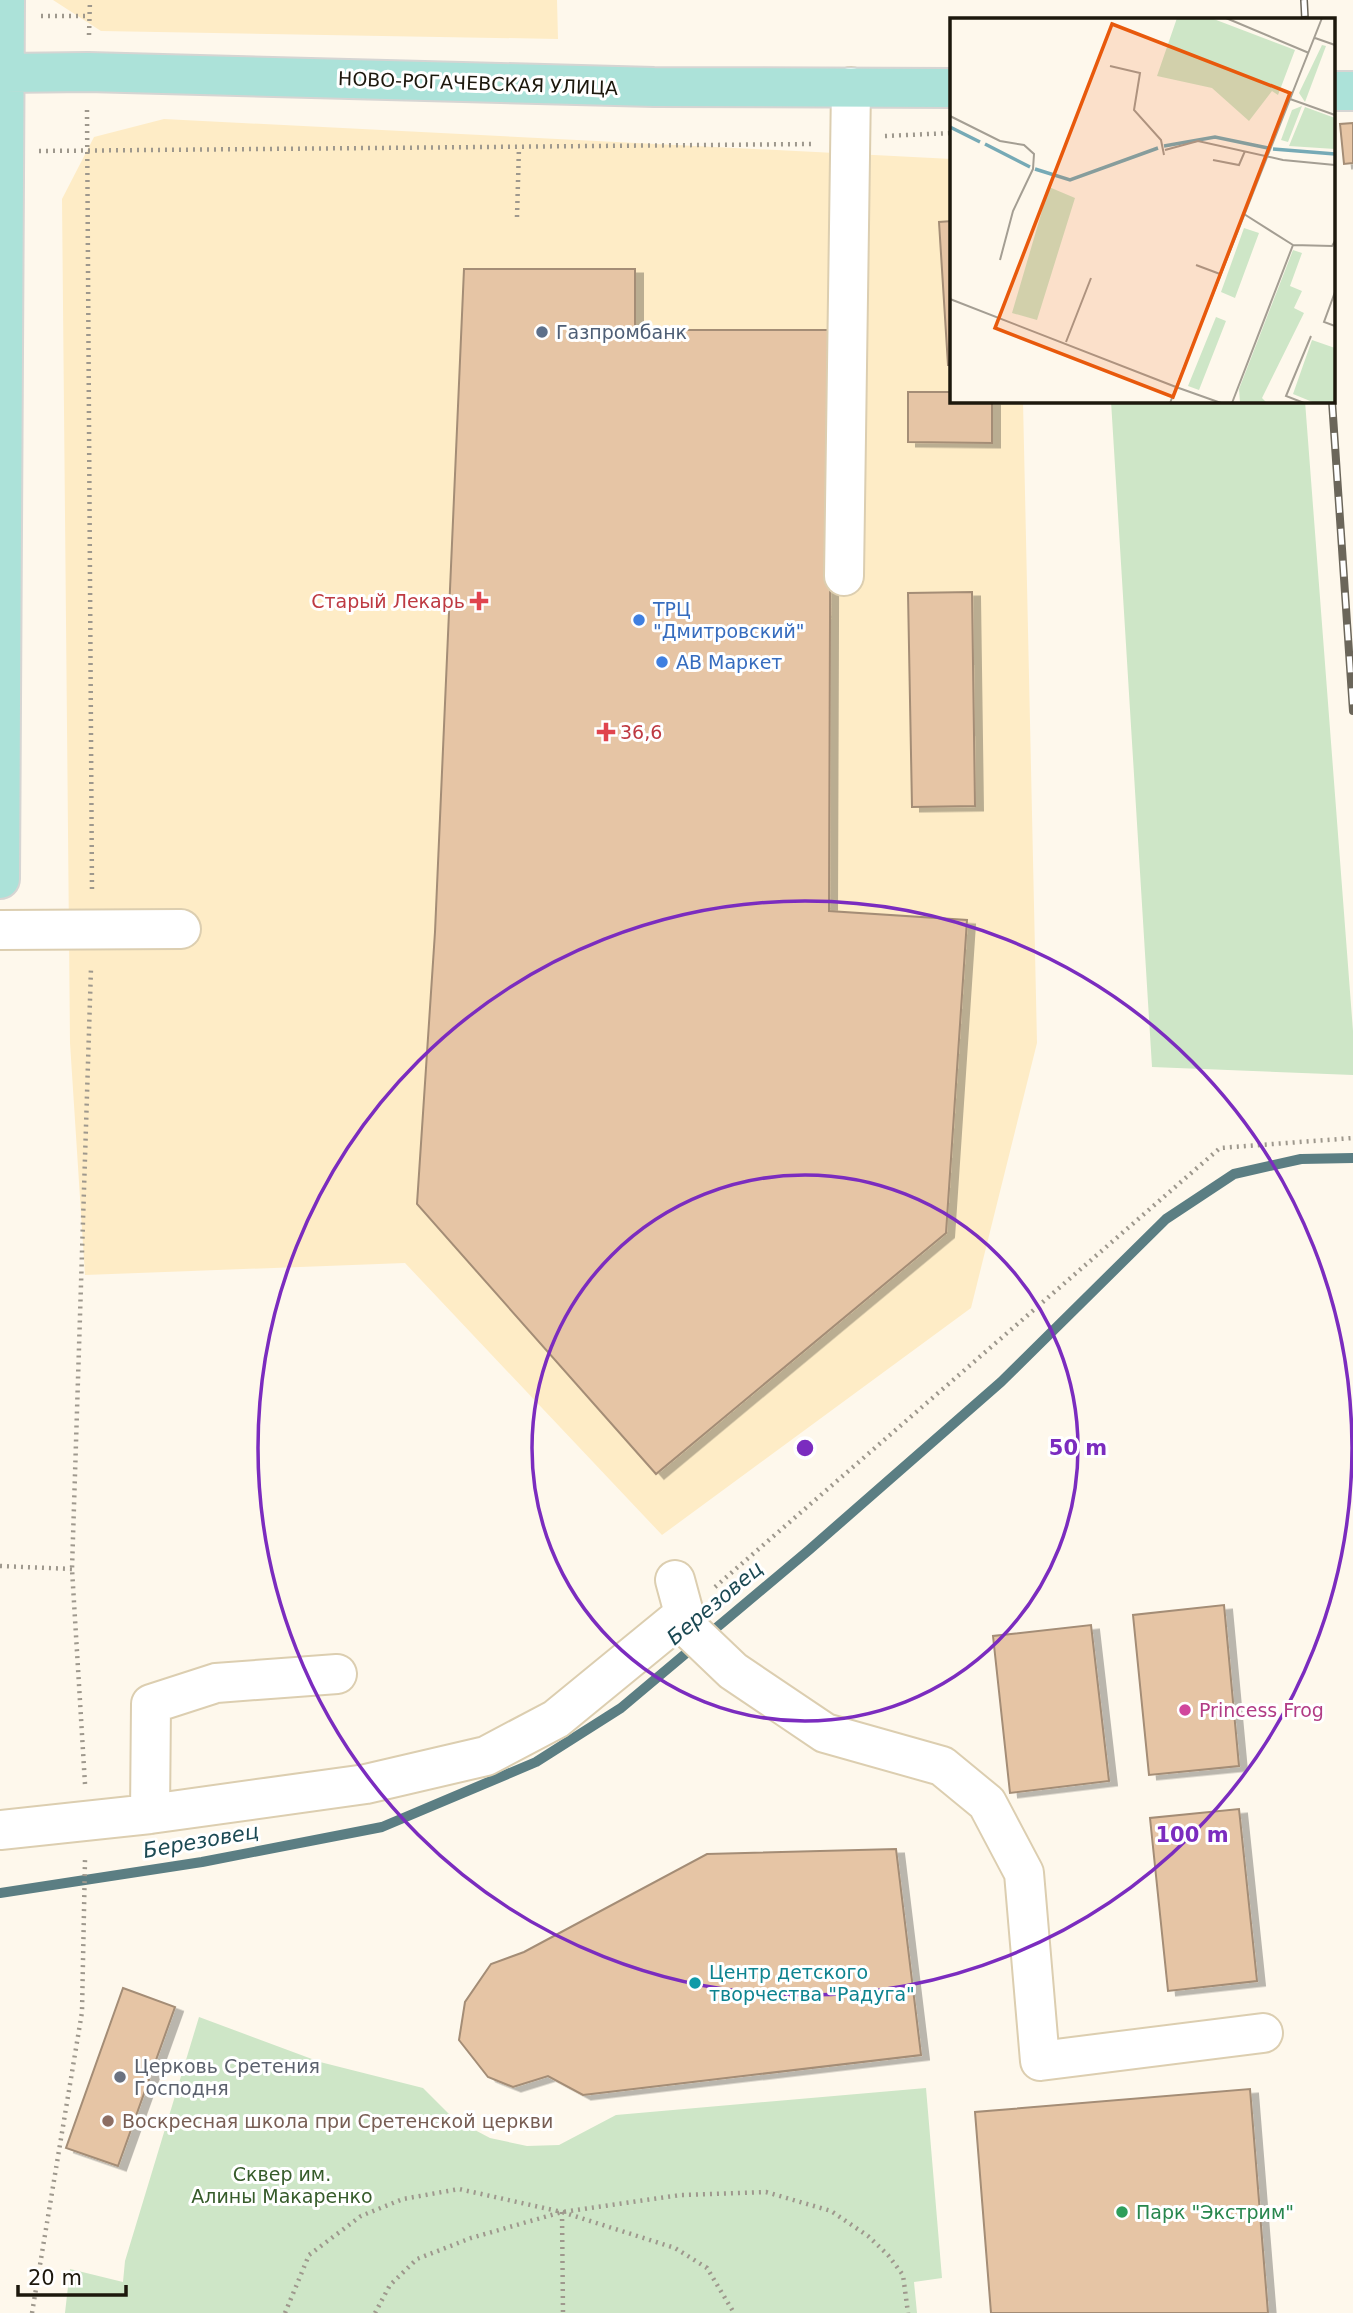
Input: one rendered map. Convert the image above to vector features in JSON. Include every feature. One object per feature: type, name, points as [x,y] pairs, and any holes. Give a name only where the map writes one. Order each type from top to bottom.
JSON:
[{"type":"main road","points":[[0,879],[2,73],[5,0]]},
{"type":"main road","name":"НОВО-РОГАЧЕВСКАЯ УЛИЦА","points":[[2,73],[88,72],[654,87],[950,88]]},
{"type":"lane","points":[[844,576],[851,87]]},
{"type":"lane","points":[[0,930],[181,929]]},
{"type":"lane","points":[[0,1830],[150,1814],[366,1784],[486,1756],[556,1719],[682,1607],[733,1671],[825,1733],[942,1766],[987,1803],[1024,1873],[1040,2060],[1263,2033]]},
{"type":"lane","points":[[150,1814],[151,1704],[216,1683],[337,1674]]},
{"type":"path","points":[[40,16],[89,16]]},
{"type":"path","points":[[3,151],[849,143],[880,136],[950,133]]},
{"type":"path","points":[[517,217],[519,147]]},
{"type":"path","points":[[682,1607],[1220,1148],[1353,1138]]},
{"type":"path","points":[[0,1566],[72,1569]]},
{"type":"path","points":[[32,2313],[82,2012],[85,1862]]},
{"type":"path","points":[[285,2313],[309,2255],[360,2216],[403,2199],[459,2189],[562,2212],[675,2248],[707,2268],[734,2313]]},
{"type":"path","points":[[375,2313],[390,2285],[417,2259],[471,2238],[562,2212],[681,2195],[766,2192],[831,2211],[868,2236],[888,2255],[903,2275],[908,2313]]},
{"type":"path","points":[[562,2212],[563,2313]]},
{"type":"shaded area","points":[[53,0],[557,0],[558,39],[101,31]]},
{"type":"shaded area","points":[[164,119],[950,159],[950,402],[1023,402],[1037,1043],[971,1308],[662,1535],[405,1263],[85,1275],[70,1043],[62,199],[94,137]]},
{"type":"green space","points":[[1111,402],[1305,402],[1353,1031],[1353,1075],[1152,1067]]},
{"type":"green space","name":"Сквер им. Алины Макаренко","points":[[199,2017],[320,2062],[423,2088],[454,2119],[490,2138],[527,2146],[559,2145],[616,2115],[926,2088],[942,2278],[914,2282],[917,2313],[65,2313],[70,2269],[123,2282],[125,2261]]},
{"type":"building","points":[[1353,123],[1353,163],[1344,164],[1340,124]]},
{"type":"building","points":[[950,221],[950,365],[948,365],[939,222]]},
{"type":"building","name":"ТРЦ \"Дмитровский\"","points":[[464,269],[635,269],[635,330],[831,330],[829,911],[967,920],[946,1233],[656,1474],[417,1204],[435,932]]},
{"type":"building","points":[[908,392],[950,392],[950,402],[992,402],[992,443],[908,442]]},
{"type":"building","points":[[972,592],[975,806],[912,807],[908,593]]},
{"type":"building","points":[[1224,1605],[1239,1766],[1149,1775],[1133,1615]]},
{"type":"building","points":[[1091,1625],[1109,1781],[1010,1793],[993,1636]]},
{"type":"building","points":[[1239,1809],[1257,1981],[1168,1991],[1150,1818]]},
{"type":"building","name":"Центр детского творчества \"Радуга\"","points":[[896,1849],[921,2055],[583,2095],[548,2076],[513,2087],[488,2077],[459,2040],[465,2002],[491,1964],[524,1952],[707,1854]]},
{"type":"building","name":"Церковь Сретения Господня","points":[[123,1988],[175,2007],[118,2166],[66,2148]]},
{"type":"building","name":"Парк \"Экстрим\"","points":[[1250,2089],[1268,2313],[991,2313],[975,2112]]},
{"type":"waterway","name":"Березовец","points":[[0,1893],[202,1862],[382,1827],[536,1762],[621,1708],[809,1550],[1001,1382],[1166,1219],[1234,1174],[1301,1159],[1353,1158]]},
{"type":"railway","points":[[1304,0],[1305,18]]},
{"type":"railway","points":[[1332,402],[1353,711]]},
{"type":"place","name":"Газпромбанк","points":[[542,332]]},
{"type":"place","name":"Старый Лекарь","points":[[479,601]]},
{"type":"place","name":"ТРЦ \"Дмитровский\"","points":[[639,620]]},
{"type":"place","name":"АВ Маркет","points":[[662,662]]},
{"type":"place","name":"36,6","points":[[606,732]]},
{"type":"place","name":"Princess Frog","points":[[1185,1710]]},
{"type":"place","name":"Центр детского творчества \"Радуга\"","points":[[695,1983]]},
{"type":"place","name":"Церковь Сретения Господня","points":[[120,2077]]},
{"type":"place","name":"Воскресная школа при Сретенской церкви","points":[[108,2121]]},
{"type":"place","name":"Парк \"Экстрим\"","points":[[1122,2212]]}]
